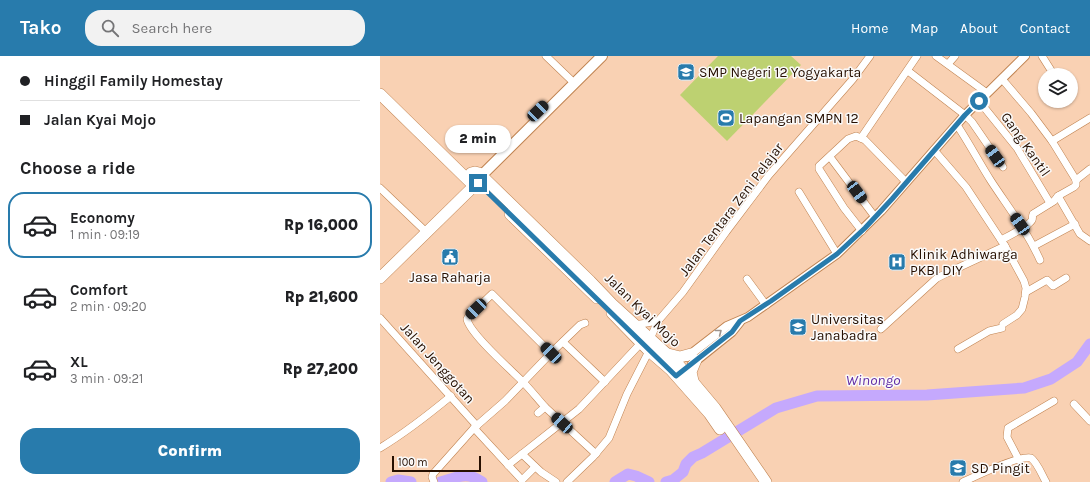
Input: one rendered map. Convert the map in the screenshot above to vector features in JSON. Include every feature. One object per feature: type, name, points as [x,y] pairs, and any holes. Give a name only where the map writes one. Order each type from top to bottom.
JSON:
[{"type":"main road","points":[[380,278],[593,56]]},
{"type":"main road","points":[[380,270],[602,56]]},
{"type":"main road","points":[[380,84],[475,178]]},
{"type":"main road","points":[[380,94],[475,178]]},
{"type":"main road","name":"Jalan Kyai Mojo","points":[[475,178],[635,325],[647,344],[666,353],[677,370],[712,410]]},
{"type":"main road","name":"Jalan Kyai Mojo","points":[[561,258],[647,344],[693,382],[740,450],[766,482]]},
{"type":"main road","points":[[666,353],[676,357],[693,357],[691,372],[693,382]]},
{"type":"main road","name":"Jalan Kyai Mojo","points":[[740,450],[757,482]]},
{"type":"street","points":[[546,56],[570,80]]},
{"type":"street","name":"Jalan Tentara Zeni Pelajar","points":[[567,482],[596,454],[611,434],[647,344],[658,322],[683,292],[769,175],[853,79],[870,56]]},
{"type":"street","points":[[861,138],[917,56]]},
{"type":"street","points":[[936,56],[987,93]]},
{"type":"street","points":[[948,64],[954,56]]},
{"type":"street","points":[[677,370],[727,326],[740,321],[766,305],[837,254],[875,217],[965,115],[1025,56]]},
{"type":"street","points":[[1042,56],[1050,68]]},
{"type":"street","points":[[908,71],[972,122],[1003,167]]},
{"type":"street","points":[[881,329],[937,278],[1003,243],[1016,230],[1023,228],[1030,222],[1033,214],[1055,201],[1058,196],[1076,185],[1076,180],[1052,141],[1032,113],[1002,79]]},
{"type":"street","name":"Gang Kantil","points":[[979,101],[1017,148],[1050,203]]},
{"type":"street","points":[[1052,141],[1090,118]]},
{"type":"street","points":[[957,125],[990,180],[1023,228],[1034,246],[1040,260]]},
{"type":"street","points":[[862,231],[844,208],[819,169],[819,166],[852,137],[856,136],[861,138],[906,182]]},
{"type":"street","points":[[934,150],[963,183],[1003,243],[1024,281],[1026,292],[1024,303],[1020,311],[1002,326],[989,331],[958,349]]},
{"type":"street","points":[[830,157],[875,217]]},
{"type":"street","points":[[1076,180],[1090,170]]},
{"type":"street","points":[[380,188],[422,228]]},
{"type":"street","points":[[799,192],[837,254]]},
{"type":"street","points":[[1058,196],[1080,234],[1090,241]]},
{"type":"street","points":[[1034,246],[1075,224]]},
{"type":"street","points":[[1026,292],[1047,280],[1053,286],[1066,278]]},
{"type":"street","points":[[747,279],[766,305]]},
{"type":"street","points":[[551,353],[492,294],[469,316],[467,320],[470,326],[489,349],[524,382],[544,407],[596,454]]},
{"type":"street","name":"Jalan Jenggotan","points":[[380,318],[451,396],[475,427],[522,480],[535,467]]},
{"type":"street","points":[[635,325],[658,322]]},
{"type":"street","points":[[433,481],[433,474],[475,427],[505,401],[551,353],[585,323]]},
{"type":"street","points":[[564,342],[605,382]]},
{"type":"street","points":[[508,465],[579,409],[605,382],[647,344]]},
{"type":"street","points":[[380,448],[396,439],[424,419],[451,396]]},
{"type":"street","points":[[1018,460],[1007,437],[1008,428],[1054,400]]},
{"type":"street","points":[[1074,404],[1090,420]]},
{"type":"street","points":[[538,413],[544,407]]},
{"type":"street","points":[[522,454],[535,467],[556,482]]},
{"type":"street","points":[[963,482],[1011,461],[1028,458],[1032,459],[1046,482]]},
{"type":"green space","name":"Lapangan SMPN 12","points":[[718,56],[791,56],[801,65],[727,141],[680,95]]},
{"type":"waterway","name":"Winongo","points":[[666,482],[673,480],[683,472],[686,464],[693,457],[776,408],[817,396],[927,395],[1024,388],[1051,379],[1077,362],[1090,344]]},
{"type":"waterway","name":"Winongo","points":[[615,482],[628,474],[649,482]]},
{"type":"waterway","points":[[440,482],[461,476],[471,476],[482,482]]},
{"type":"waterway","points":[[391,482],[398,480],[411,482]]},
{"type":"place","name":"SMP Negeri 12 Yogyakarta","points":[[686,72]]},
{"type":"place","name":"Lapangan SMPN 12","points":[[726,118]]},
{"type":"place","name":"Jasa Raharja","points":[[450,257]]},
{"type":"place","name":"Klinik Adhiwarga PKBI DIY","points":[[897,262]]},
{"type":"place","name":"Universitas Janabadra","points":[[798,327]]},
{"type":"place","name":"SD Pingit","points":[[958,468]]},
{"type":"route","points":[[478,183],[559,260],[649,351],[676,376],[732,332],[740,321],[748,317],[837,254],[881,211],[979,101]]}]
